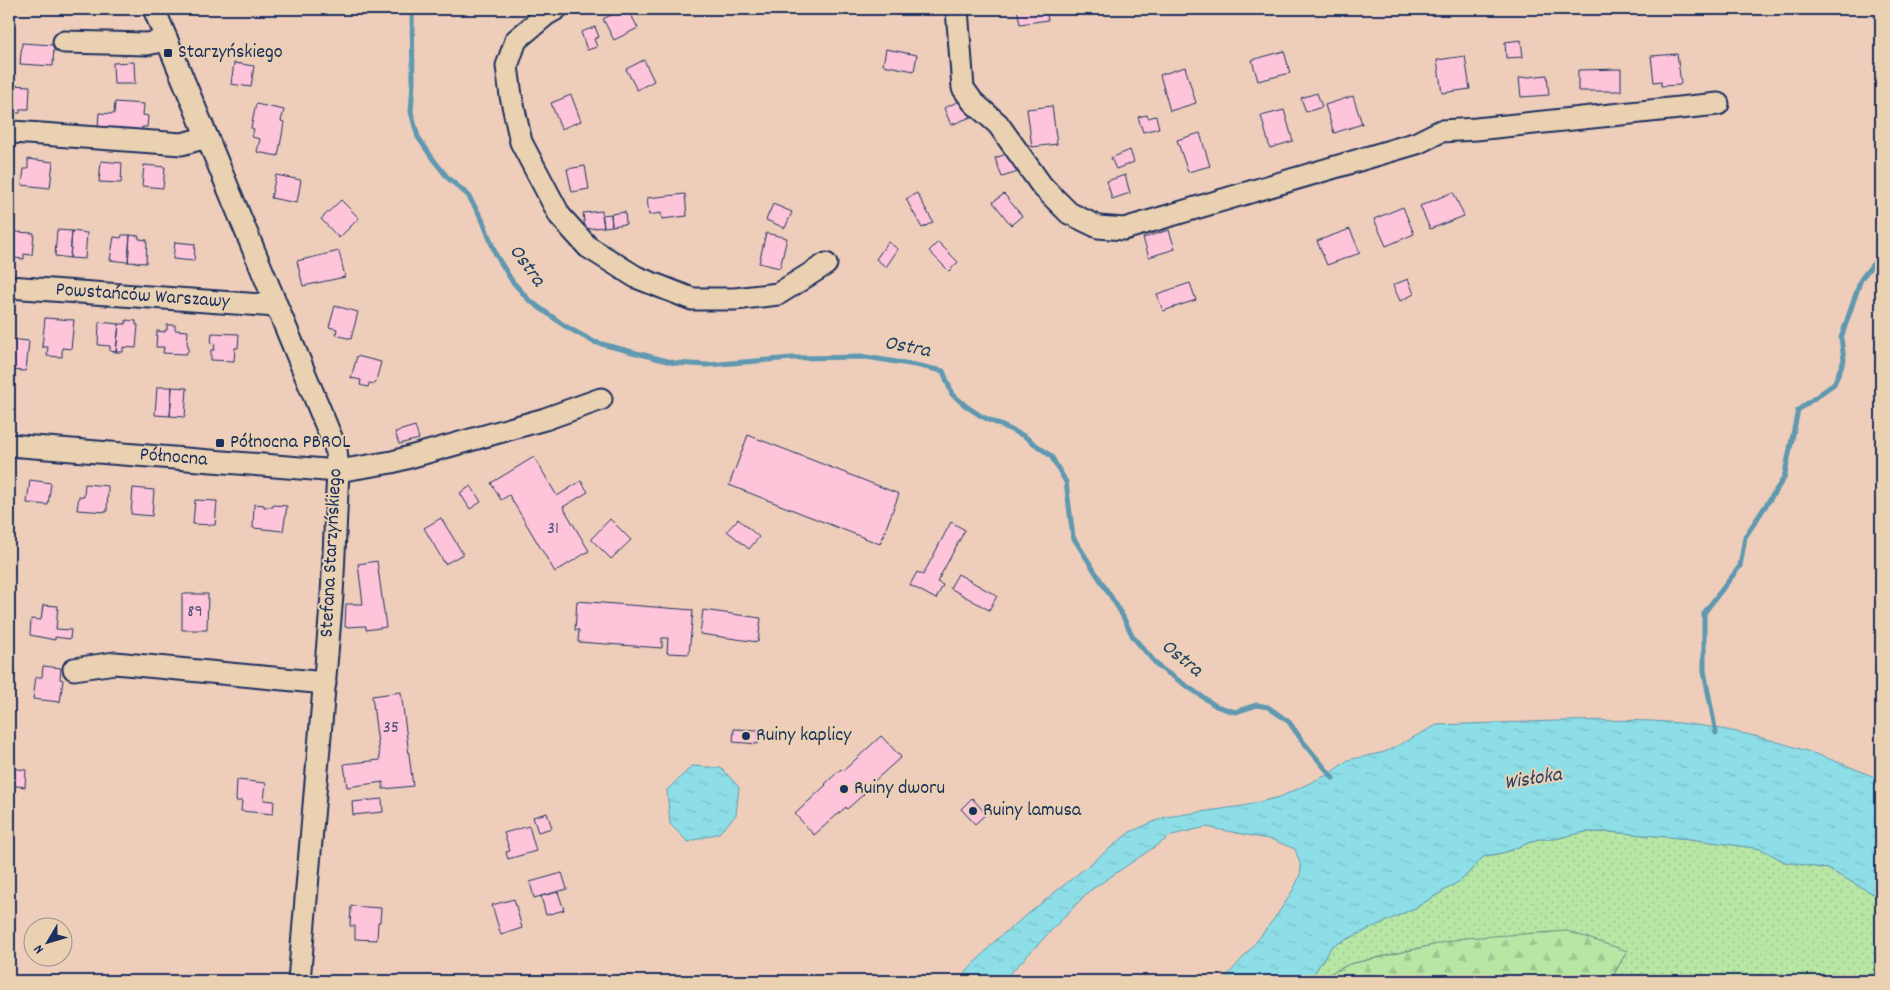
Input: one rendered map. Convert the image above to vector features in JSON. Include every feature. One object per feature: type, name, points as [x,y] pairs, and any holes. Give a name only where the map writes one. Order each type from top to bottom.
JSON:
[{"type":"street","name":"Stefana Starzyńskiego","points":[[154,9],[336,450],[338,471],[325,683],[300,949],[299,981]]},
{"type":"street","points":[[957,9],[963,88],[973,102],[998,124],[1042,186],[1069,213],[1098,227],[1124,229],[1225,201],[1417,143],[1442,131],[1718,104]]},
{"type":"street","points":[[551,11],[516,40],[508,66],[511,96],[521,142],[560,216],[588,247],[636,277],[692,299],[778,294],[826,264]]},
{"type":"street","points":[[64,42],[146,44],[167,40]]},
{"type":"street","points":[[12,132],[182,144],[207,137]]},
{"type":"street","name":"Powstańców Warszawy","points":[[9,287],[276,306]]},
{"type":"street","name":"Północna","points":[[9,445],[338,471],[392,462],[545,420],[601,398]]},
{"type":"street","points":[[74,669],[114,663],[325,683]]},
{"type":"green space","points":[[1585,832],[1610,832],[1691,839],[1762,849],[1785,862],[1828,869],[1881,898],[1881,981],[1610,981],[1627,951],[1464,938],[1350,964],[1315,981],[1309,981],[1332,946],[1417,907],[1463,879],[1483,857],[1506,852],[1538,839],[1554,839]]},
{"type":"green space","points":[[1567,931],[1627,951],[1610,981],[1315,981],[1350,964],[1464,938]]},
{"type":"water","name":"Wisłoka","points":[[1556,721],[1652,721],[1721,729],[1803,750],[1881,780],[1881,898],[1828,869],[1785,862],[1761,849],[1691,839],[1610,832],[1585,832],[1554,839],[1538,839],[1506,852],[1483,857],[1463,879],[1417,907],[1332,946],[1309,981],[1222,981],[1255,944],[1281,909],[1299,878],[1301,868],[1295,849],[1273,840],[1206,827],[1172,835],[1088,892],[1003,981],[958,981],[997,939],[1130,832],[1165,817],[1243,806],[1280,797],[1329,774],[1348,760],[1385,752],[1437,725]]},
{"type":"water","points":[[692,766],[721,768],[739,787],[736,815],[719,833],[688,842],[670,824],[667,790]]},
{"type":"building","points":[[9,9],[15,9],[14,26],[9,25]]},
{"type":"building","points":[[623,9],[628,9],[638,28],[614,40],[603,19]]},
{"type":"building","points":[[1017,9],[1046,9],[1048,20],[1020,24]]},
{"type":"building","points":[[595,27],[599,37],[594,39],[597,47],[587,50],[581,32]]},
{"type":"building","points":[[1521,40],[1523,57],[1506,58],[1505,42]]},
{"type":"building","points":[[22,43],[54,45],[53,66],[20,64]]},
{"type":"building","points":[[886,49],[917,55],[914,71],[883,65]]},
{"type":"building","points":[[1284,51],[1290,73],[1258,81],[1252,60]]},
{"type":"building","points":[[1677,54],[1680,85],[1661,86],[1661,81],[1654,82],[1651,56]]},
{"type":"building","points":[[1465,56],[1470,89],[1442,93],[1437,60]]},
{"type":"building","points":[[644,60],[654,81],[637,90],[626,69]]},
{"type":"building","points":[[134,62],[135,84],[114,84],[113,63]]},
{"type":"building","points":[[234,63],[254,66],[251,87],[231,84]]},
{"type":"building","points":[[1185,67],[1196,103],[1170,111],[1160,75]]},
{"type":"building","points":[[1621,69],[1621,91],[1578,91],[1578,70]]},
{"type":"building","points":[[1547,75],[1549,95],[1521,97],[1519,78]]},
{"type":"building","points":[[9,85],[30,86],[29,109],[20,109],[20,113],[9,113]]},
{"type":"building","points":[[1317,93],[1322,107],[1306,112],[1301,98]]},
{"type":"building","points":[[571,95],[581,121],[561,129],[551,103]]},
{"type":"building","points":[[1353,96],[1362,124],[1334,133],[1325,105]]},
{"type":"building","points":[[966,98],[973,116],[951,125],[944,108]]},
{"type":"building","points":[[115,102],[144,104],[143,115],[148,116],[147,127],[142,127],[142,130],[98,127],[99,113],[114,114]]},
{"type":"building","points":[[256,104],[284,110],[281,121],[284,122],[278,156],[257,152],[260,139],[252,137],[254,129],[251,128]]},
{"type":"building","points":[[1052,106],[1057,144],[1032,147],[1027,109]]},
{"type":"building","points":[[1284,110],[1293,141],[1270,148],[1261,116]]},
{"type":"building","points":[[1147,115],[1148,118],[1156,116],[1159,128],[1143,132],[1138,117]]},
{"type":"building","points":[[1200,133],[1210,166],[1188,172],[1177,140]]},
{"type":"building","points":[[1130,150],[1134,162],[1116,169],[1111,158]]},
{"type":"building","points":[[1015,151],[1021,171],[1002,177],[995,158]]},
{"type":"building","points":[[28,159],[53,162],[50,188],[22,185],[24,169],[28,169]]},
{"type":"building","points":[[101,161],[122,163],[121,183],[99,182]]},
{"type":"building","points":[[144,165],[165,167],[163,188],[142,186]]},
{"type":"building","points":[[585,166],[589,189],[572,192],[567,169]]},
{"type":"building","points":[[276,175],[301,180],[297,203],[271,198]]},
{"type":"building","points":[[1125,175],[1130,193],[1112,199],[1107,181]]},
{"type":"building","points":[[1453,192],[1464,216],[1430,229],[1420,206]]},
{"type":"building","points":[[917,193],[933,222],[922,228],[906,199]]},
{"type":"building","points":[[685,194],[687,216],[662,219],[661,213],[649,215],[647,198]]},
{"type":"building","points":[[1004,194],[1022,216],[1011,225],[993,202]]},
{"type":"building","points":[[341,200],[359,218],[339,238],[321,219]]},
{"type":"building","points":[[773,204],[792,212],[785,228],[766,220]]},
{"type":"building","points":[[1403,207],[1414,234],[1386,246],[1374,219]]},
{"type":"building","points":[[602,211],[604,227],[585,229],[583,213]]},
{"type":"building","points":[[625,212],[626,224],[612,226],[611,214]]},
{"type":"building","points":[[611,214],[612,226],[604,227],[602,215]]},
{"type":"building","points":[[1350,229],[1360,253],[1327,265],[1317,241]]},
{"type":"building","points":[[57,230],[72,231],[70,258],[55,256]]},
{"type":"building","points":[[1169,230],[1175,249],[1149,257],[1143,238]]},
{"type":"building","points":[[9,231],[14,232],[13,258],[9,258]]},
{"type":"building","points":[[72,231],[87,233],[85,259],[70,258]]},
{"type":"building","points":[[14,232],[34,233],[32,255],[24,254],[24,259],[13,258]]},
{"type":"building","points":[[766,233],[787,238],[780,268],[759,263]]},
{"type":"building","points":[[122,235],[130,235],[128,262],[110,260],[114,237],[121,238]]},
{"type":"building","points":[[130,235],[139,236],[139,239],[147,240],[146,263],[128,262]]},
{"type":"building","points":[[175,242],[195,244],[194,261],[173,259]]},
{"type":"building","points":[[888,242],[898,249],[886,267],[876,259]]},
{"type":"building","points":[[938,242],[958,262],[949,271],[929,251]]},
{"type":"building","points":[[339,251],[345,277],[303,286],[297,261]]},
{"type":"building","points":[[1408,279],[1414,294],[1400,301],[1393,285]]},
{"type":"building","points":[[1190,283],[1196,300],[1163,311],[1157,294]]},
{"type":"building","points":[[335,306],[358,312],[351,339],[336,335],[337,329],[329,327]]},
{"type":"building","points":[[45,318],[74,320],[71,349],[62,348],[62,357],[47,356],[48,347],[42,347]]},
{"type":"building","points":[[126,320],[136,321],[136,325],[138,325],[136,348],[123,347],[123,352],[116,352],[119,324],[126,324]]},
{"type":"building","points":[[99,322],[119,324],[116,352],[110,351],[110,346],[98,345]]},
{"type":"building","points":[[167,325],[175,325],[175,330],[188,331],[187,343],[189,349],[186,354],[163,353],[164,347],[156,347],[157,331],[165,332]]},
{"type":"building","points":[[212,333],[239,334],[238,348],[235,348],[234,361],[211,360],[211,350],[214,350],[215,344],[211,343]]},
{"type":"building","points":[[9,339],[29,341],[26,371],[9,370]]},
{"type":"building","points":[[357,356],[381,362],[375,384],[369,383],[368,387],[360,385],[361,380],[351,378]]},
{"type":"building","points":[[157,387],[172,387],[170,416],[155,415]]},
{"type":"building","points":[[172,387],[187,388],[185,417],[170,416]]},
{"type":"building","points":[[415,426],[419,439],[399,444],[395,432]]},
{"type":"building","points":[[748,435],[899,494],[880,544],[729,485]]},
{"type":"building","points":[[534,457],[557,496],[581,481],[588,492],[563,507],[589,551],[555,572],[509,495],[501,500],[491,483]]},
{"type":"building","points":[[30,480],[51,483],[48,505],[27,503]]},
{"type":"building","points":[[85,484],[108,486],[107,512],[77,510],[79,496],[84,497]]},
{"type":"building","points":[[471,486],[481,502],[470,509],[460,493]]},
{"type":"building","points":[[133,488],[154,490],[152,516],[131,514]]},
{"type":"building","points":[[195,500],[217,501],[215,525],[193,524]]},
{"type":"building","points":[[254,504],[264,505],[264,507],[273,507],[273,505],[287,506],[283,531],[253,528]]},
{"type":"building","points":[[441,518],[463,554],[445,564],[424,528]]},
{"type":"building","points":[[610,519],[631,540],[611,559],[591,539]]},
{"type":"building","points":[[738,519],[759,537],[749,549],[727,531]]},
{"type":"building","points":[[951,522],[965,530],[937,582],[943,585],[936,599],[910,585],[917,572],[923,575]]},
{"type":"building","points":[[377,561],[386,627],[366,630],[366,626],[345,627],[346,604],[363,604],[358,564]]},
{"type":"building","points":[[958,574],[997,596],[989,610],[950,588]]},
{"type":"building","points":[[182,594],[208,594],[207,630],[182,630]]},
{"type":"building","points":[[577,601],[693,610],[689,654],[667,653],[668,638],[662,638],[662,648],[578,642],[579,630],[575,630]]},
{"type":"building","points":[[43,605],[58,606],[56,629],[71,630],[70,639],[55,637],[55,640],[30,635],[31,619],[41,620]]},
{"type":"building","points":[[703,610],[761,618],[758,642],[700,634]]},
{"type":"building","points":[[43,666],[61,668],[60,679],[63,680],[60,702],[33,699],[36,677],[42,677]]},
{"type":"building","points":[[401,692],[413,786],[383,789],[383,782],[347,787],[344,764],[380,760],[372,696]]},
{"type":"building","name":"Ruiny kaplicy","points":[[734,729],[759,730],[758,744],[733,742]]},
{"type":"building","name":"Ruiny dworu","points":[[881,736],[901,757],[862,792],[864,794],[814,835],[795,814],[841,769],[843,771]]},
{"type":"building","points":[[9,768],[26,770],[25,787],[9,785]]},
{"type":"building","points":[[237,780],[266,783],[264,800],[274,801],[273,814],[241,811],[242,801],[236,801]]},
{"type":"building","name":"Ruiny lamusa","points":[[972,798],[986,814],[975,824],[961,809]]},
{"type":"building","points":[[382,799],[383,812],[353,815],[352,802]]},
{"type":"building","points":[[547,813],[552,828],[538,832],[533,817]]},
{"type":"building","points":[[529,826],[536,851],[508,859],[506,852],[510,851],[504,833]]},
{"type":"building","points":[[562,873],[567,889],[534,898],[530,882]]},
{"type":"building","points":[[558,892],[564,910],[546,915],[541,896]]},
{"type":"building","points":[[514,899],[522,928],[501,935],[492,905]]},
{"type":"building","points":[[351,906],[381,908],[377,940],[355,939],[355,926],[350,926]]},
{"type":"waterway","name":"Ostra","points":[[412,9],[413,83],[411,112],[418,137],[448,178],[468,195],[482,219],[496,255],[512,281],[529,300],[565,326],[594,342],[675,363],[707,365],[793,358],[866,357],[943,371],[952,394],[966,406],[981,416],[1024,436],[1051,456],[1066,482],[1073,537],[1120,611],[1133,637],[1159,667],[1216,706],[1235,712],[1257,705],[1268,707],[1289,722],[1333,778]]},
{"type":"waterway","points":[[1716,733],[1704,671],[1704,613],[1740,566],[1745,537],[1784,478],[1798,410],[1834,384],[1844,360],[1841,338],[1861,279],[1881,254]]},
{"type":"place","name":"Starzyńskiego","points":[[168,53]]},
{"type":"place","name":"Północna PBROL","points":[[220,443]]},
{"type":"place","name":"Ruiny kaplicy","points":[[746,736]]},
{"type":"place","name":"Ruiny dworu","points":[[844,789]]},
{"type":"place","name":"Ruiny lamusa","points":[[973,811]]}]
